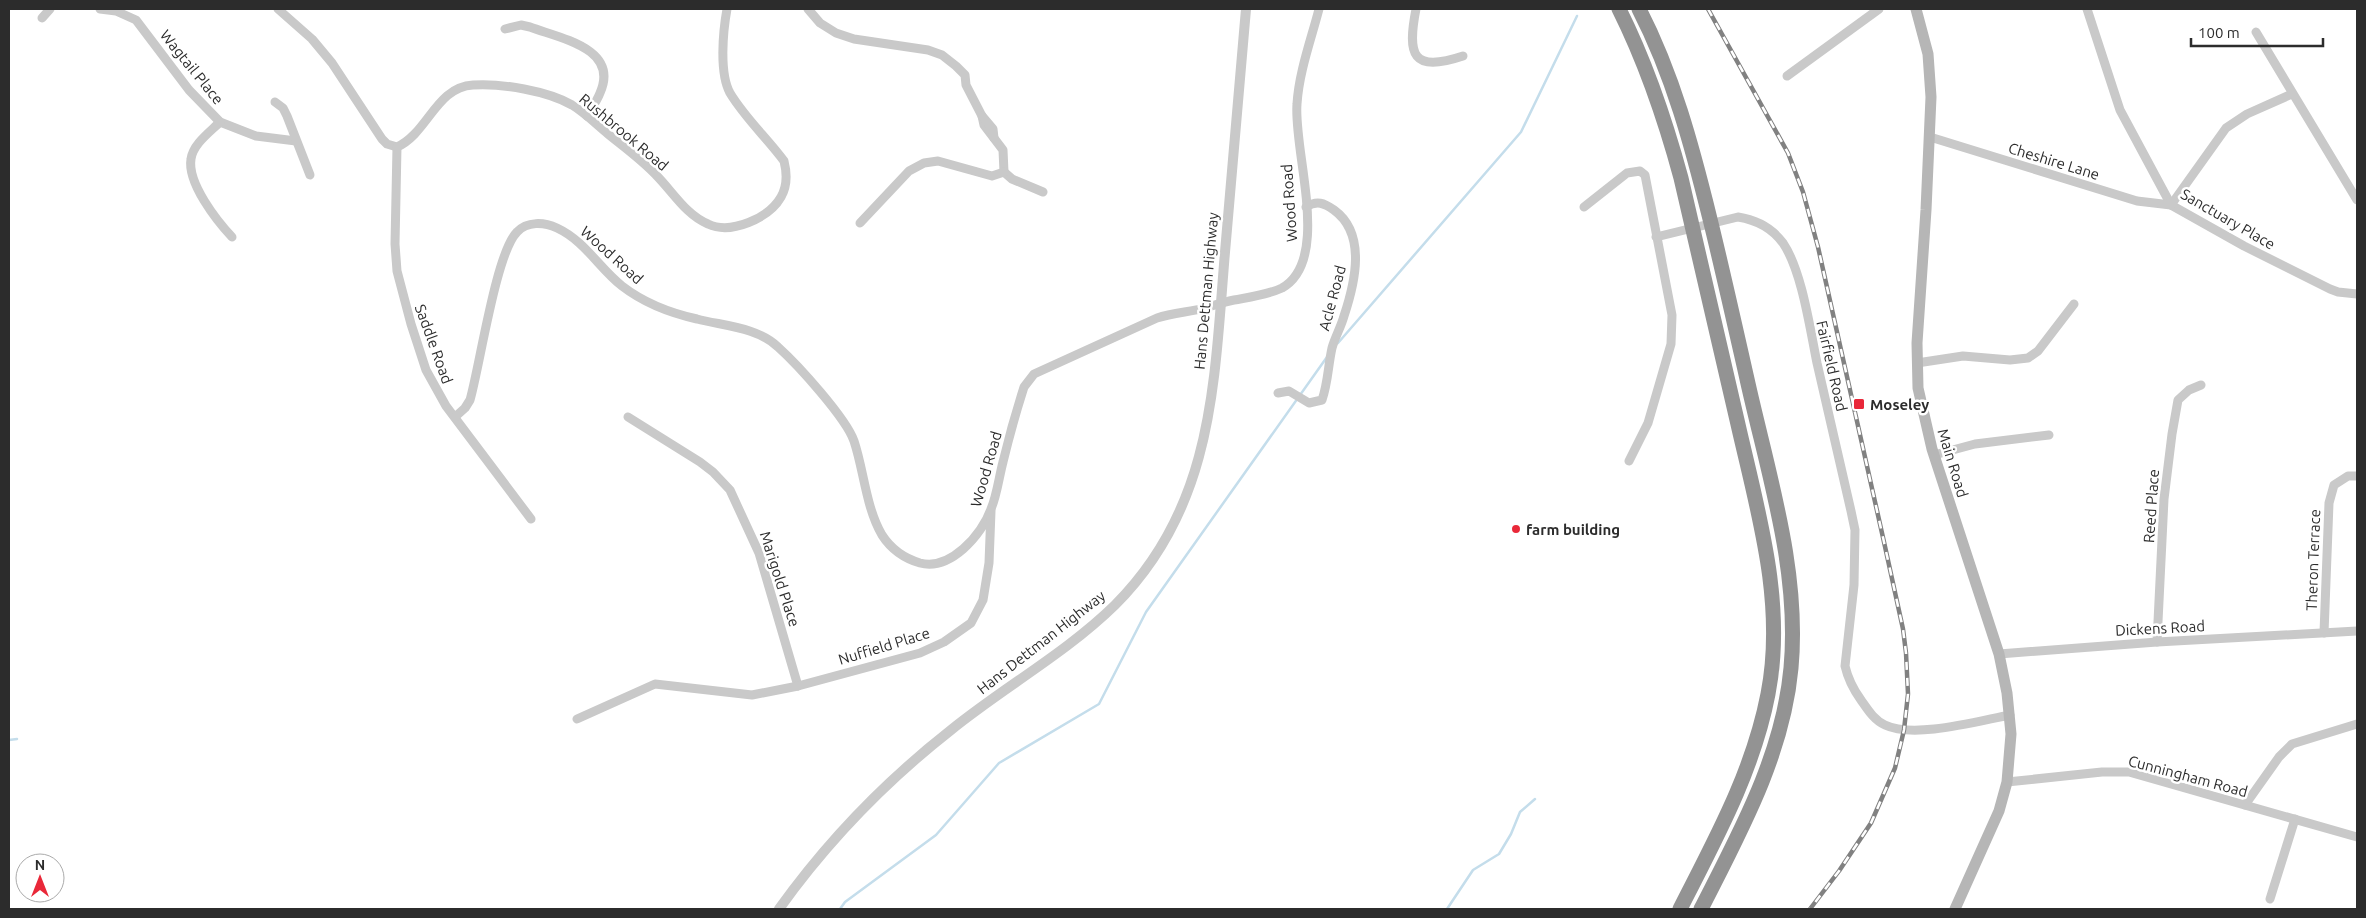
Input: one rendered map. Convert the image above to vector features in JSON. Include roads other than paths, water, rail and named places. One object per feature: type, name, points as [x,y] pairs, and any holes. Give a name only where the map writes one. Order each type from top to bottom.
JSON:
[{"type":"highway","points":[[1619,9],[1651,81],[1667,127],[1681,178],[1765,543],[1773,608],[1772,663],[1768,693],[1755,747],[1728,814],[1680,909]]},
{"type":"highway","points":[[1639,9],[1665,67],[1693,148],[1781,526],[1791,592],[1793,631],[1791,669],[1785,709],[1775,747],[1757,794],[1701,909]]},
{"type":"main road","name":"Main Road","points":[[1916,9],[1923,31],[1930,74],[1930,137],[1916,363],[1923,416],[1999,654],[2010,715],[2011,749],[2007,782],[1999,811],[1955,909]]},
{"type":"street","points":[[42,18],[50,9]]},
{"type":"street","name":"Wagtail Place","points":[[100,9],[116,11],[136,20],[145,28],[186,86],[220,122],[256,136],[296,141]]},
{"type":"street","points":[[278,9],[322,50],[382,139],[387,144],[397,147]]},
{"type":"street","name":"Rushbrook Road","points":[[397,147],[412,139],[436,107],[452,91],[473,85],[521,89],[543,94],[573,106],[587,116],[642,162],[690,212],[710,225],[738,226],[758,217],[773,207],[784,190],[787,171],[784,161],[737,103],[727,85],[724,36],[727,9]]},
{"type":"street","points":[[808,9],[820,23],[836,33],[854,39],[910,46],[942,56],[964,75],[966,85],[982,116],[990,123],[994,132],[994,138],[1002,150],[1004,172],[1012,179],[1043,192]]},
{"type":"street","name":"Hans Dettman Highway","points":[[779,909],[828,847],[883,790],[951,730],[1100,618],[1126,593],[1151,562],[1183,507],[1200,458],[1209,415],[1221,303],[1246,9]]},
{"type":"street","name":"Wood Road","points":[[455,416],[465,408],[470,400],[499,273],[511,238],[518,230],[527,225],[544,224],[569,234],[592,254],[621,285],[649,303],[666,311],[746,330],[769,339],[780,348],[850,430],[874,516],[881,534],[892,548],[900,555],[926,564],[942,563],[955,557],[972,539],[991,511],[1009,436],[1024,387],[1028,380],[1042,369],[1136,326],[1174,313],[1271,293],[1293,279],[1300,270],[1307,246],[1306,207],[1296,106],[1303,68],[1320,9]]},
{"type":"street","points":[[1416,9],[1413,47],[1418,59],[1437,63],[1462,56]]},
{"type":"street","points":[[1787,76],[1879,9]]},
{"type":"street","name":"Sanctuary Place","points":[[2087,9],[2120,110],[2171,205],[2244,246],[2324,286],[2338,292],[2357,294]]},
{"type":"street","points":[[505,29],[521,25],[530,27],[594,52],[602,66],[603,82],[601,92],[587,116]]},
{"type":"street","points":[[2256,32],[2357,200]]},
{"type":"street","points":[[2171,205],[2226,128],[2247,114],[2292,94]]},
{"type":"street","points":[[275,102],[283,108],[310,175]]},
{"type":"street","points":[[220,122],[197,145],[191,158],[191,171],[207,205],[232,237]]},
{"type":"street","name":"Cheshire Lane","points":[[1930,137],[2137,201],[2171,205]]},
{"type":"street","name":"Saddle Road","points":[[397,147],[397,271],[402,294],[426,370],[440,397],[532,519]]},
{"type":"street","points":[[860,223],[909,171],[924,162],[938,161],[958,165],[978,174],[992,176],[1004,172]]},
{"type":"street","points":[[1584,207],[1627,173],[1640,171],[1645,175],[1672,315],[1671,344],[1648,423],[1629,461]]},
{"type":"street","name":"Acle Road","points":[[1278,392],[1289,391],[1309,403],[1322,400],[1332,350],[1350,294],[1356,256],[1354,241],[1344,219],[1339,213],[1326,204],[1319,202],[1314,202],[1306,207]]},
{"type":"street","name":"Fairfield Road","points":[[1656,237],[1738,218],[1757,221],[1776,234],[1790,257],[1798,279],[1854,530],[1854,585],[1845,666],[1848,678],[1855,692],[1874,718],[1884,724],[1904,730],[1947,727],[2010,715]]},
{"type":"street","points":[[1916,363],[1963,356],[2010,360],[2028,358],[2038,351],[2074,304]]},
{"type":"street","name":"Reed Place","points":[[2157,642],[2164,499],[2172,434],[2178,400],[2189,390],[2200,385]]},
{"type":"street","name":"Marigold Place","points":[[628,417],[700,462],[713,472],[730,490],[760,553],[798,686]]},
{"type":"street","points":[[1934,455],[1966,446],[2049,435]]},
{"type":"street","name":"Theron Terrace","points":[[2324,633],[2328,503],[2334,485],[2348,476],[2357,476]]},
{"type":"street","name":"Nuffield Place","points":[[578,719],[655,684],[744,696],[798,686],[920,652],[944,642],[971,623],[978,614],[986,589],[991,511]]},
{"type":"street","name":"Dickens Road","points":[[1999,654],[2157,642],[2357,631]]},
{"type":"street","points":[[2245,805],[2279,757],[2292,744],[2301,739],[2357,724]]},
{"type":"street","name":"Cunningham Road","points":[[2007,782],[2102,772],[2128,772],[2357,837]]},
{"type":"street","points":[[2270,899],[2294,819]]},
{"type":"waterway","points":[[1338,343],[1521,132],[1577,16]]},
{"type":"waterway","points":[[840,909],[845,902],[936,835],[999,763],[1099,704],[1146,612],[1327,357]]},
{"type":"waterway","points":[[9,740],[17,739]]},
{"type":"waterway","points":[[1447,909],[1473,870],[1499,854],[1511,834],[1520,812],[1535,799]]},
{"type":"railway","points":[[1708,9],[1788,153],[1803,192],[1818,247],[1884,542],[1903,629],[1906,653],[1908,694],[1904,730],[1895,768],[1871,823],[1839,871],[1810,909]]},
{"type":"place","name":"Moseley","points":[[1859,404]]},
{"type":"place","name":"farm building","points":[[1516,529]]}]
